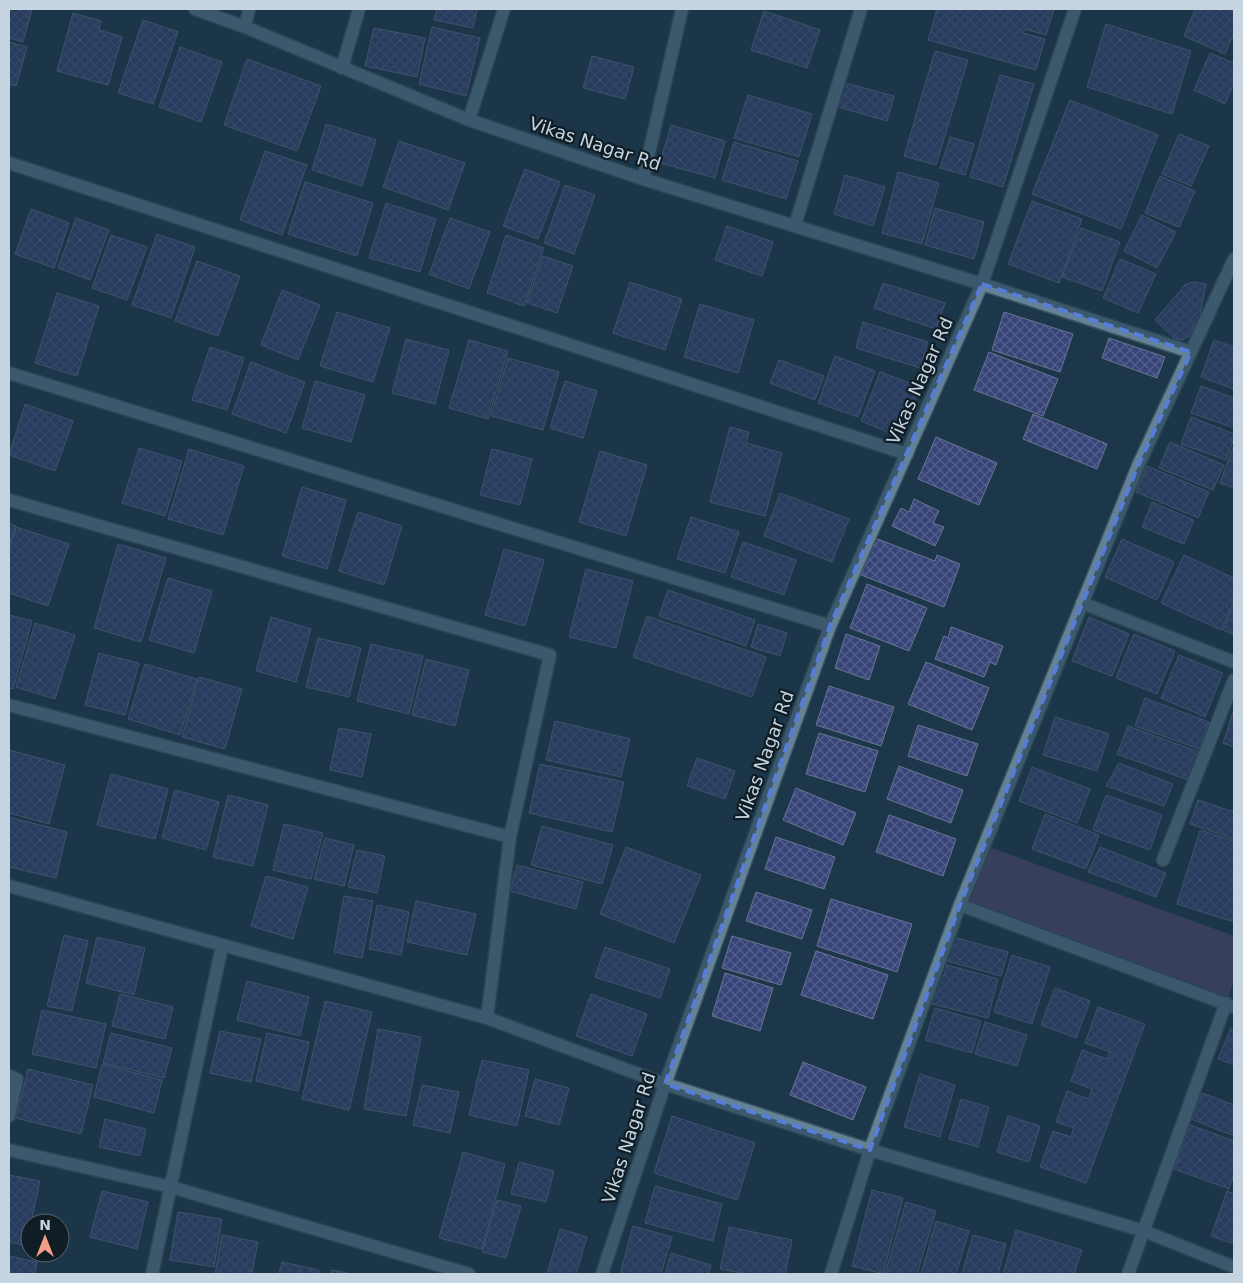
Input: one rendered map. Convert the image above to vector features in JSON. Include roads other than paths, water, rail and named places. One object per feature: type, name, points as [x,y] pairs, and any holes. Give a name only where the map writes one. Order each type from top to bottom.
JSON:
[{"type":"street","name":"Vikas Nagar Rd","points":[[195,9],[246,27],[469,120],[643,179],[982,284],[830,626],[665,1084],[602,1274]]},
{"type":"street","points":[[246,27],[249,9]]},
{"type":"street","points":[[342,68],[359,9]]},
{"type":"street","points":[[469,120],[504,9]]},
{"type":"street","points":[[643,179],[682,9]]},
{"type":"street","points":[[795,225],[861,9]]},
{"type":"street","points":[[1075,9],[982,284],[1191,352]]},
{"type":"street","points":[[9,163],[907,454]]},
{"type":"street","points":[[831,1274],[870,1150],[960,905],[1138,466],[1234,259]]},
{"type":"street","points":[[9,373],[830,626]]},
{"type":"street","points":[[9,500],[550,654],[510,837],[487,1018]]},
{"type":"street","points":[[1082,603],[1234,662]]},
{"type":"street","points":[[1163,860],[1234,680]]},
{"type":"street","points":[[9,705],[510,837]]},
{"type":"street","points":[[9,886],[487,1018],[665,1084],[870,1150],[1144,1231],[1234,1267]]},
{"type":"street","points":[[960,905],[1230,1005],[1128,1274]]},
{"type":"street","points":[[152,1274],[222,946]]},
{"type":"street","points":[[9,1076],[17,1079],[9,1116]]},
{"type":"street","points":[[9,1150],[172,1187],[469,1274]]}]
